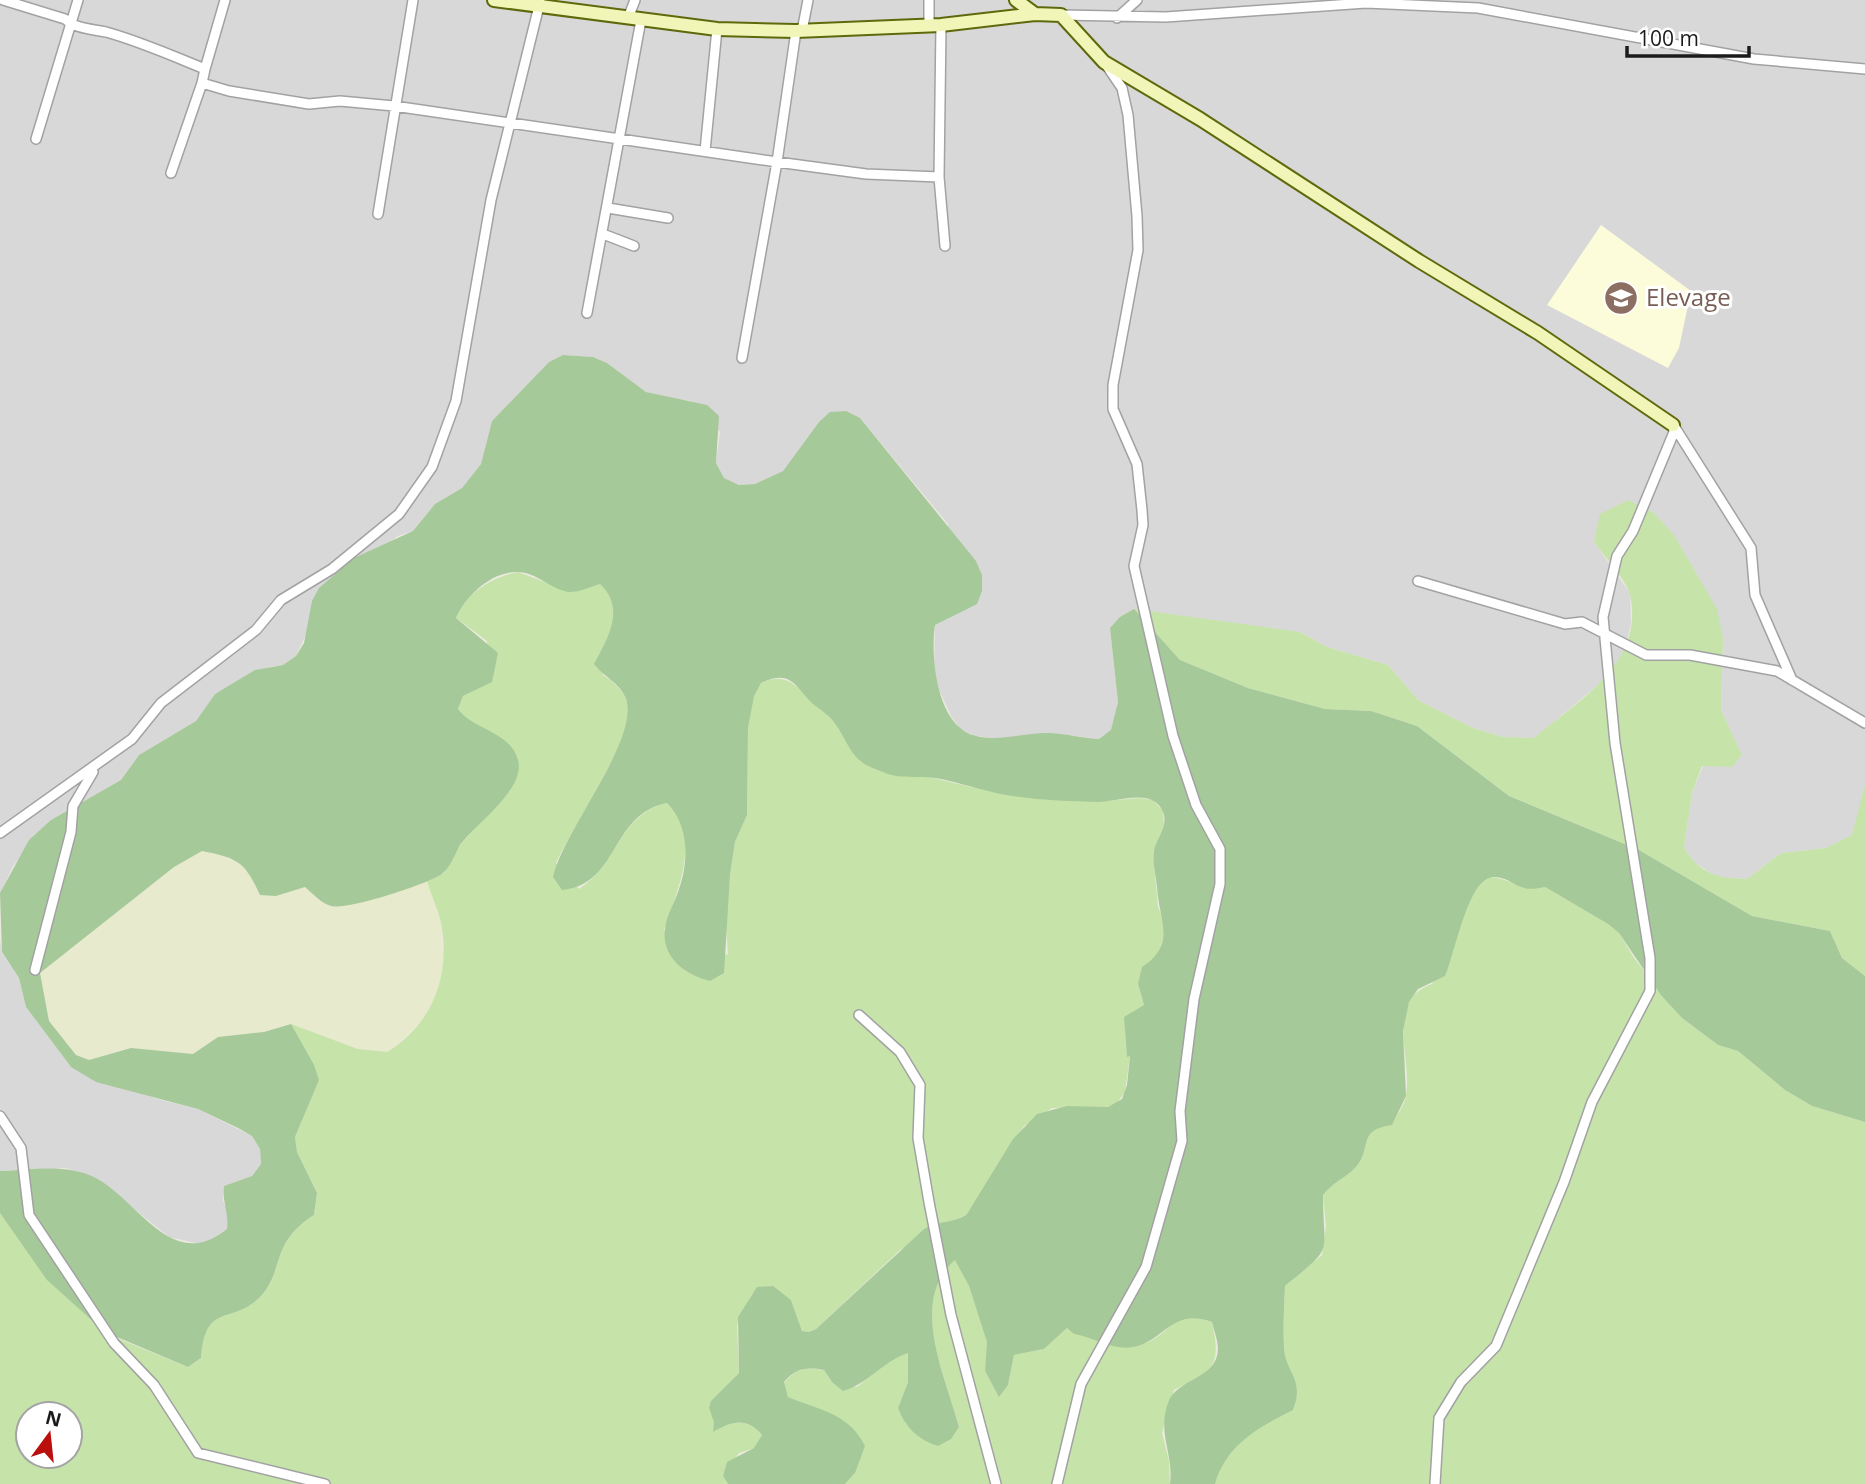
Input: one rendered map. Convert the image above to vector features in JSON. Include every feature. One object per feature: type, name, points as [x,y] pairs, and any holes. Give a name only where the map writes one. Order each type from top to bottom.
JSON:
[{"type":"street","points":[[3,0],[65,19],[72,25],[107,33],[205,69]]},
{"type":"street","points":[[36,139],[78,0]]},
{"type":"street","points":[[171,173],[202,83],[225,0]]},
{"type":"street","points":[[378,214],[413,0]]},
{"type":"street","points":[[494,0],[540,3],[634,19],[717,29],[799,31],[935,25],[1035,14],[1116,18],[1366,3],[1478,8],[1754,59],[1865,69]]},
{"type":"street","points":[[587,313],[621,138],[635,0]]},
{"type":"street","points":[[742,358],[799,31],[808,0]]},
{"type":"street","points":[[929,0],[935,25],[939,177],[945,246]]},
{"type":"street","points":[[1016,0],[1035,14]]},
{"type":"street","points":[[1116,18],[1137,0]]},
{"type":"street","points":[[0,833],[95,768],[132,739],[161,703],[256,630],[281,600],[332,569],[382,529],[418,491],[447,432],[456,401],[475,307],[491,200],[540,3]]},
{"type":"street","points":[[1057,1484],[1081,1384],[1146,1266],[1181,1141],[1180,1111],[1194,999],[1220,884],[1220,849],[1196,805],[1173,736],[1133,566],[1143,525],[1137,464],[1114,409],[1113,385],[1138,250],[1128,115],[1122,88],[1104,62],[1061,15]]},
{"type":"street","points":[[705,151],[717,29]]},
{"type":"street","points":[[1104,62],[1200,118],[1419,261],[1538,333],[1673,425],[1751,548],[1755,595],[1792,680]]},
{"type":"street","points":[[202,83],[229,92],[309,104],[340,101],[394,106],[866,174],[939,177]]},
{"type":"street","points":[[608,208],[653,209],[668,218]]},
{"type":"street","points":[[603,234],[634,246]]},
{"type":"street","points":[[1435,1484],[1439,1418],[1461,1382],[1496,1346],[1564,1182],[1592,1102],[1650,991],[1650,958],[1615,743],[1603,617],[1617,556],[1633,531],[1674,432],[1673,425]]},
{"type":"street","points":[[1418,581],[1565,624],[1582,622],[1646,655],[1690,655],[1777,671],[1865,723]]},
{"type":"street","points":[[34,971],[71,832],[73,806],[95,768]]},
{"type":"street","points":[[859,1015],[900,1052],[920,1086],[918,1138],[929,1202],[951,1315],[996,1484]]},
{"type":"street","points":[[0,1116],[21,1148],[29,1215],[114,1343],[154,1385],[198,1453],[325,1484]]},
{"type":"shaded area","points":[[0,0],[1865,0],[1865,785],[1853,835],[1826,848],[1781,853],[1747,879],[1717,878],[1693,861],[1684,848],[1692,793],[1703,766],[1732,766],[1741,755],[1721,710],[1723,638],[1594,542],[1630,593],[1631,623],[1624,655],[1606,678],[1535,738],[1503,737],[1473,728],[1418,700],[1388,665],[1327,647],[1300,632],[1110,628],[1118,702],[1112,730],[1099,739],[1052,733],[1005,739],[975,736],[960,729],[951,716],[937,685],[934,670],[935,625],[949,618],[948,524],[860,418],[819,422],[783,471],[755,484],[739,485],[724,478],[716,463],[720,432],[691,401],[646,392],[607,363],[593,357],[563,355],[549,362],[492,421],[481,464],[462,488],[435,504],[413,531],[398,536],[312,601],[308,630],[296,656],[283,665],[269,667],[215,694],[196,721],[139,755],[121,780],[51,820],[13,866],[0,894]]},
{"type":"shaded area","name":"Elevage","points":[[1601,225],[1691,291],[1679,348],[1668,368],[1547,305]]},
{"type":"shaded area","points":[[202,851],[220,855],[247,867],[276,896],[305,887],[330,907],[346,906],[427,881],[441,922],[444,969],[436,998],[421,1024],[387,1052],[358,1049],[291,1024],[264,1032],[218,1037],[193,1054],[131,1048],[89,1060],[76,1055],[49,1021],[40,973],[174,867]]},
{"type":"shaded area","points":[[0,939],[2,953],[19,978],[26,1007],[71,1067],[154,1098],[198,1109],[252,1136],[260,1149],[261,1164],[252,1176],[224,1186],[223,1201],[229,1214],[227,1229],[215,1239],[200,1244],[169,1237],[96,1178],[66,1168],[0,1171]]},
{"type":"green space","points":[[563,355],[593,357],[607,363],[646,392],[707,405],[719,416],[716,463],[724,478],[739,485],[755,484],[783,471],[819,422],[830,412],[846,411],[860,418],[976,561],[982,575],[982,591],[977,604],[935,625],[934,639],[935,672],[945,706],[952,720],[963,730],[976,736],[986,738],[1051,733],[1099,739],[1111,730],[1118,702],[1110,628],[1120,617],[1134,609],[1180,660],[1248,688],[1325,709],[1371,711],[1417,726],[1509,796],[1639,850],[1752,916],[1830,931],[1842,958],[1865,976],[1865,1122],[1812,1106],[1785,1090],[1738,1051],[1718,1045],[1682,1018],[1661,995],[1619,933],[1608,924],[1545,887],[1527,889],[1494,877],[1485,880],[1470,902],[1445,976],[1418,989],[1409,1002],[1403,1031],[1406,1096],[1392,1125],[1381,1127],[1369,1135],[1364,1153],[1356,1167],[1323,1195],[1323,1248],[1312,1263],[1285,1286],[1285,1357],[1297,1391],[1293,1410],[1245,1439],[1227,1458],[1215,1484],[1170,1484],[1170,1463],[1164,1425],[1172,1395],[1204,1373],[1216,1359],[1218,1346],[1212,1322],[1187,1319],[1144,1344],[1126,1348],[1074,1334],[1067,1328],[1044,1349],[1014,1355],[1008,1385],[999,1397],[985,1371],[987,1342],[969,1286],[955,1260],[941,1277],[934,1296],[932,1318],[934,1340],[959,1427],[951,1439],[938,1446],[924,1440],[908,1427],[901,1415],[898,1408],[908,1382],[908,1353],[843,1391],[832,1382],[824,1370],[802,1370],[784,1382],[788,1397],[832,1414],[851,1426],[865,1446],[855,1473],[845,1484],[728,1484],[723,1476],[727,1462],[754,1448],[762,1435],[745,1423],[733,1423],[713,1432],[714,1422],[709,1408],[711,1401],[739,1373],[738,1317],[757,1287],[773,1286],[791,1300],[802,1331],[816,1329],[923,1230],[967,1214],[1013,1139],[1037,1114],[1067,1106],[1108,1107],[1122,1099],[1127,1085],[1130,1056],[1127,1057],[1124,1017],[1144,1005],[1138,984],[1142,967],[1153,958],[1163,941],[1154,854],[1164,825],[1164,815],[1157,803],[1150,799],[1059,801],[1005,795],[935,778],[890,774],[859,760],[834,722],[792,681],[771,679],[761,683],[754,696],[748,728],[747,815],[735,842],[730,875],[724,973],[710,981],[701,978],[677,964],[667,949],[665,939],[666,924],[682,878],[685,855],[680,822],[667,803],[648,810],[635,821],[605,863],[594,876],[581,885],[562,890],[553,877],[571,835],[612,761],[627,716],[623,693],[594,664],[612,624],[612,603],[600,584],[568,592],[529,574],[506,573],[476,590],[456,618],[498,653],[492,682],[463,696],[458,709],[514,750],[518,771],[507,794],[467,836],[443,873],[388,895],[353,904],[331,906],[305,887],[276,896],[260,895],[250,875],[239,863],[202,851],[174,867],[40,973],[49,1021],[76,1055],[89,1060],[131,1048],[193,1054],[218,1037],[264,1032],[291,1024],[314,1065],[319,1080],[295,1137],[297,1152],[317,1193],[314,1215],[290,1236],[267,1288],[259,1298],[249,1306],[214,1322],[203,1340],[201,1358],[188,1367],[105,1332],[47,1280],[0,1213],[0,1171],[49,1168],[85,1173],[112,1189],[157,1229],[173,1239],[189,1243],[207,1241],[227,1229],[224,1186],[252,1176],[261,1164],[260,1149],[252,1136],[198,1109],[96,1082],[71,1067],[26,1007],[19,978],[2,952],[0,893],[29,840],[51,820],[121,780],[139,755],[196,721],[215,694],[255,670],[283,665],[296,656],[304,643],[312,601],[319,588],[354,558],[413,531],[435,504],[462,488],[481,464],[492,421],[549,362]]},
{"type":"green space","points":[[1628,500],[1654,513],[1674,535],[1717,609],[1723,638],[1721,710],[1742,755],[1732,767],[1702,766],[1692,793],[1684,848],[1697,864],[1710,873],[1747,879],[1781,853],[1826,848],[1852,835],[1865,785],[1865,976],[1842,958],[1830,931],[1752,916],[1639,850],[1509,796],[1417,726],[1371,711],[1325,709],[1248,688],[1180,660],[1134,609],[1300,632],[1327,647],[1388,665],[1418,700],[1473,728],[1503,737],[1534,738],[1604,678],[1628,641],[1632,619],[1628,589],[1594,542],[1600,514]]},
{"type":"green space","points":[[518,572],[572,592],[600,584],[611,599],[614,617],[610,635],[601,651],[603,675],[624,695],[629,713],[627,726],[610,764],[556,863],[579,889],[602,867],[639,817],[667,803],[678,817],[684,832],[685,848],[680,882],[664,930],[728,955],[726,924],[730,875],[735,842],[747,815],[748,728],[753,696],[761,683],[769,680],[783,679],[800,689],[836,723],[860,761],[993,792],[1094,802],[1139,798],[1153,800],[1163,811],[1164,825],[1153,852],[1158,907],[1164,921],[1163,938],[1159,953],[1138,984],[1144,1005],[1130,1016],[1125,1026],[1127,1056],[1130,1055],[1125,1092],[1116,1104],[1108,1107],[1052,1108],[1024,1126],[967,1214],[900,1250],[816,1329],[802,1331],[791,1300],[752,1294],[737,1325],[739,1373],[712,1401],[709,1408],[715,1422],[713,1431],[739,1422],[751,1425],[762,1435],[755,1448],[739,1453],[723,1476],[728,1484],[0,1484],[0,1213],[39,1267],[119,1339],[188,1367],[200,1359],[207,1329],[213,1322],[249,1306],[267,1289],[290,1236],[314,1215],[317,1193],[297,1152],[295,1137],[307,1108],[291,1024],[358,1049],[387,1052],[403,1041],[427,1013],[440,979],[443,942],[440,918],[427,881],[444,873],[461,844],[502,798],[481,727],[467,721],[458,709],[463,696],[492,681],[487,641],[456,618],[467,601],[489,582]]},
{"type":"green space","points":[[1489,877],[1530,888],[1545,887],[1608,924],[1619,933],[1634,958],[1682,1018],[1718,1045],[1738,1051],[1785,1090],[1812,1106],[1865,1122],[1865,1484],[1215,1484],[1227,1458],[1245,1438],[1293,1410],[1296,1400],[1295,1384],[1284,1347],[1285,1286],[1322,1255],[1326,1226],[1323,1195],[1356,1167],[1364,1153],[1369,1135],[1392,1124],[1402,1106],[1407,1080],[1403,1032],[1408,1003],[1417,992],[1432,984],[1476,886]]},
{"type":"green space","points":[[955,1259],[969,1286],[988,1342],[985,1371],[999,1396],[1008,1385],[1014,1355],[1044,1349],[1067,1328],[1105,1342],[1129,1346],[1152,1340],[1179,1320],[1198,1318],[1212,1322],[1215,1358],[1206,1372],[1174,1390],[1162,1433],[1169,1461],[1170,1484],[845,1484],[855,1473],[803,1403],[788,1397],[784,1383],[797,1372],[812,1369],[824,1370],[832,1382],[857,1387],[894,1357],[908,1353],[908,1382],[898,1408],[959,1427],[934,1340],[932,1318],[934,1296],[941,1277]]},
{"type":"place","name":"Elevage","points":[[1621,298]]}]
